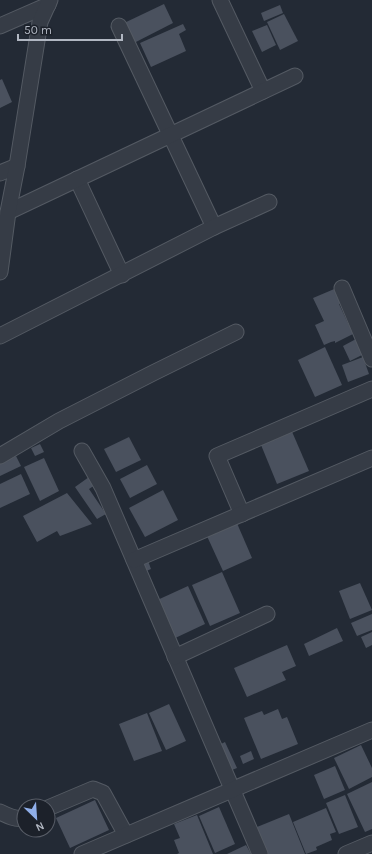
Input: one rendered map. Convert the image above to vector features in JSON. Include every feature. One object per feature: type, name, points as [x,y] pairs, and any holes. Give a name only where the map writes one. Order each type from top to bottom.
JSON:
[{"type":"street","points":[[220,0],[263,91]]},
{"type":"street","points":[[0,26],[49,3]]},
{"type":"street","points":[[0,272],[5,222],[17,166],[40,22],[49,3]]},
{"type":"street","points":[[119,26],[214,227]]},
{"type":"street","points":[[5,222],[77,179],[294,76]]},
{"type":"street","points":[[0,173],[17,166]]},
{"type":"street","points":[[77,179],[122,275]]},
{"type":"street","points":[[0,336],[214,227],[269,202]]},
{"type":"street","points":[[342,288],[370,350]]},
{"type":"street","points":[[0,456],[59,421],[236,332]]},
{"type":"street","points":[[242,514],[217,456],[372,389]]},
{"type":"street","points":[[82,451],[103,488],[260,854]]},
{"type":"street","points":[[134,560],[372,458]]},
{"type":"street","points":[[175,657],[267,614]]},
{"type":"street","points":[[82,854],[372,730]]},
{"type":"street","points":[[56,805],[93,789],[103,793],[126,835]]},
{"type":"street","points":[[0,812],[16,818]]},
{"type":"street","points":[[346,854],[372,843]]},
{"type":"building","points":[[164,4],[173,23],[132,44],[122,24]]},
{"type":"building","points":[[280,5],[283,13],[264,21],[261,13]]},
{"type":"building","points":[[284,14],[298,41],[280,50],[267,22]]},
{"type":"building","points":[[183,24],[186,30],[179,34],[186,51],[151,67],[140,43]]},
{"type":"building","points":[[267,25],[276,45],[262,52],[252,31]]},
{"type":"building","points":[[2,79],[12,102],[0,108],[0,80]]},
{"type":"building","points":[[339,287],[345,301],[339,304],[353,334],[335,343],[335,341],[324,345],[315,325],[324,321],[313,298]]},
{"type":"building","points":[[356,339],[364,354],[350,361],[343,346]]},
{"type":"building","points":[[325,347],[342,385],[315,397],[298,360]]},
{"type":"building","points":[[363,357],[369,374],[348,382],[342,365]]},
{"type":"building","points":[[290,427],[309,471],[277,484],[259,440]]},
{"type":"building","points":[[129,437],[141,460],[116,472],[104,449]]},
{"type":"building","points":[[40,444],[44,452],[35,456],[31,448]]},
{"type":"building","points":[[16,456],[21,466],[0,476],[0,464]]},
{"type":"building","points":[[44,458],[59,491],[40,501],[24,467]]},
{"type":"building","points":[[147,465],[157,484],[130,498],[120,479]]},
{"type":"building","points":[[21,474],[30,494],[0,508],[0,484]]},
{"type":"building","points":[[89,477],[95,485],[89,489],[106,514],[97,519],[75,487]]},
{"type":"building","points":[[163,490],[178,520],[145,537],[129,508]]},
{"type":"building","points":[[67,493],[92,524],[60,536],[57,531],[37,542],[23,516]]},
{"type":"building","points":[[236,521],[252,558],[223,571],[206,534]]},
{"type":"building","points":[[147,558],[151,569],[144,572],[139,561]]},
{"type":"building","points":[[222,572],[240,613],[210,626],[192,585]]},
{"type":"building","points":[[360,583],[372,610],[350,619],[339,591]]},
{"type":"building","points":[[188,586],[205,624],[171,640],[153,602]]},
{"type":"building","points":[[372,614],[372,630],[357,636],[351,623]]},
{"type":"building","points":[[337,628],[343,641],[309,656],[304,644]]},
{"type":"building","points":[[372,632],[372,645],[366,648],[361,637]]},
{"type":"building","points":[[287,645],[296,666],[282,672],[286,680],[247,697],[234,668]]},
{"type":"building","points":[[169,704],[186,741],[166,750],[149,713]]},
{"type":"building","points":[[278,709],[282,719],[287,717],[298,744],[261,759],[244,718],[262,711],[264,715]]},
{"type":"building","points":[[147,713],[162,751],[134,761],[119,724]]},
{"type":"building","points":[[225,742],[237,768],[227,772],[215,747]]},
{"type":"building","points":[[361,745],[372,768],[372,777],[349,789],[334,758]]},
{"type":"building","points":[[251,751],[254,759],[243,764],[240,756]]},
{"type":"building","points":[[335,766],[345,790],[324,799],[314,775]]},
{"type":"building","points":[[372,782],[372,829],[365,832],[347,794]]},
{"type":"building","points":[[345,795],[358,827],[339,834],[326,803]]},
{"type":"building","points":[[95,800],[109,830],[70,848],[56,818]]},
{"type":"building","points":[[219,807],[235,844],[215,853],[199,816]]},
{"type":"building","points":[[326,808],[336,832],[330,834],[332,840],[316,847],[317,850],[306,854],[293,822]]},
{"type":"building","points":[[289,814],[305,854],[268,854],[257,827]]},
{"type":"building","points":[[197,815],[213,854],[177,854],[179,853],[174,840],[180,838],[174,824]]},
{"type":"building","points":[[246,845],[251,854],[227,854]]}]
